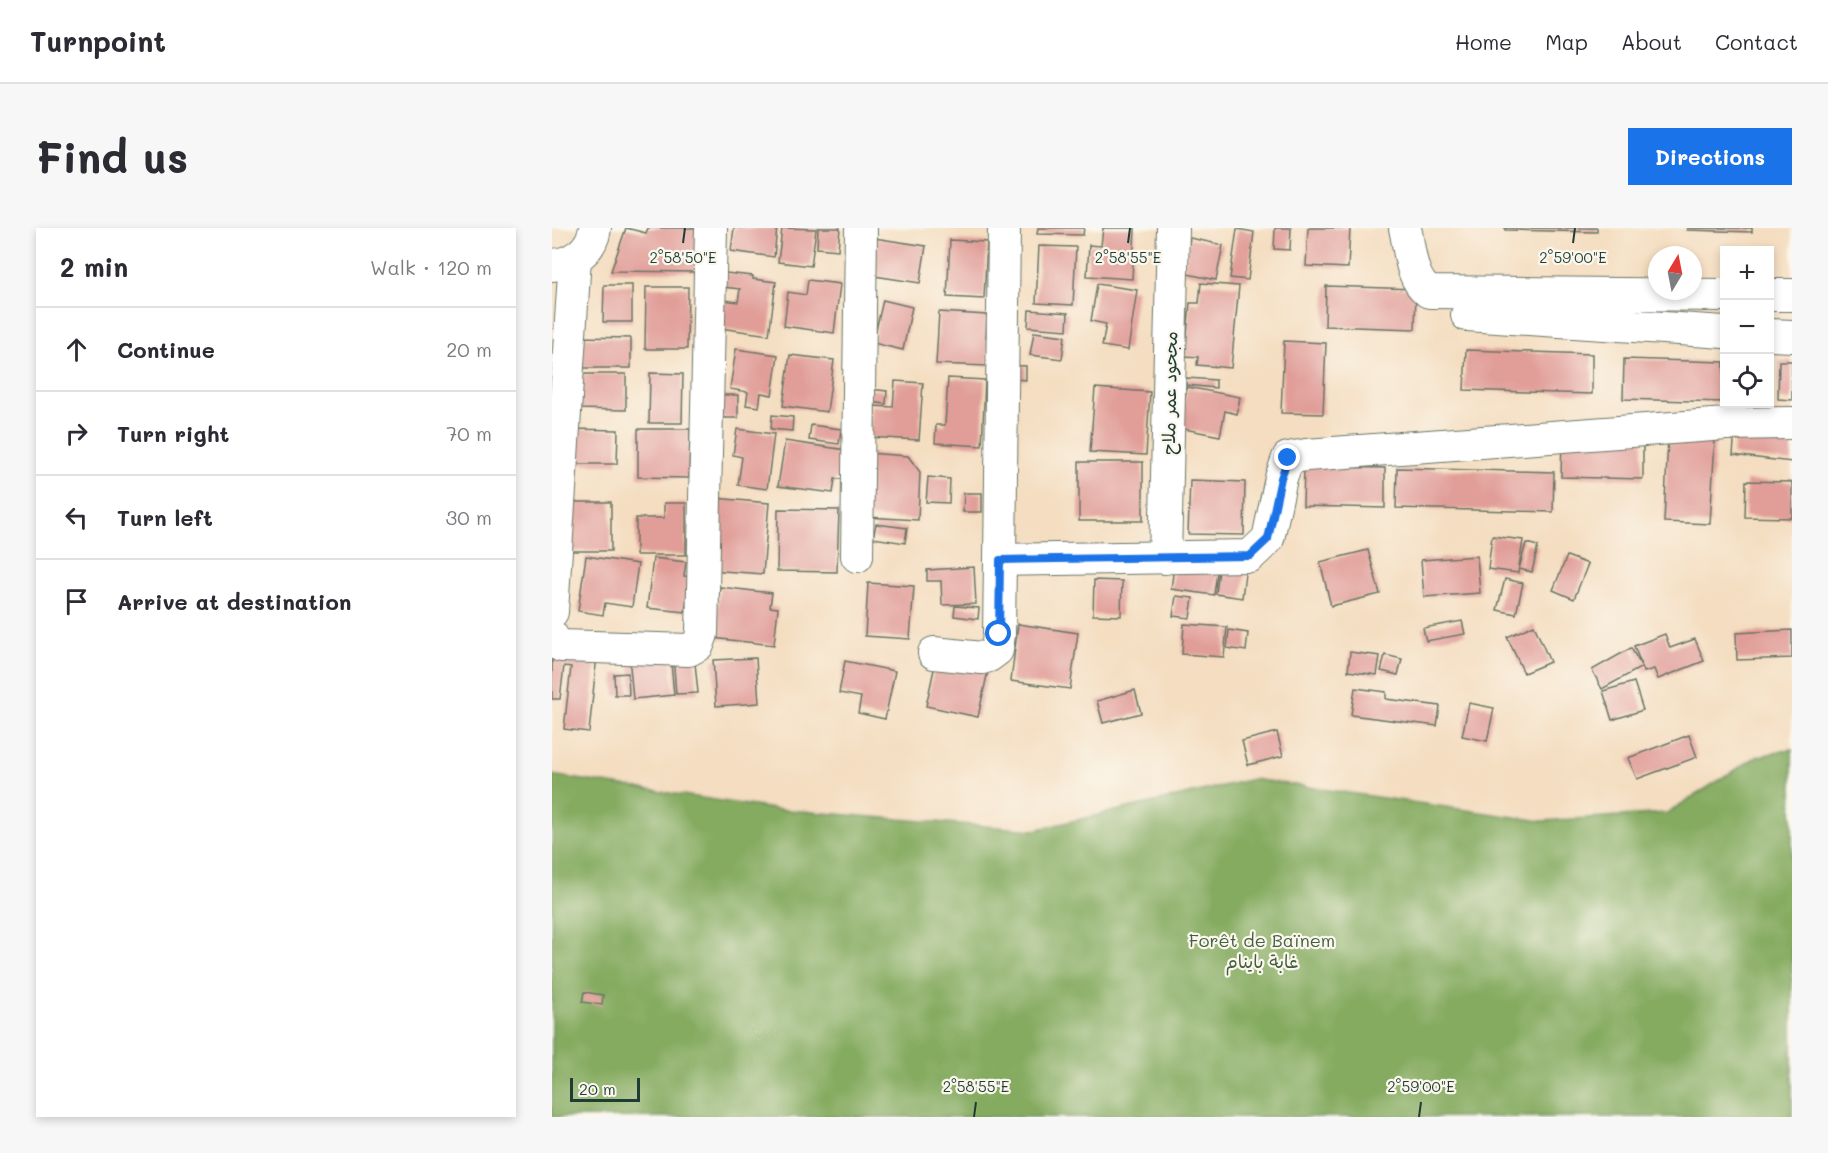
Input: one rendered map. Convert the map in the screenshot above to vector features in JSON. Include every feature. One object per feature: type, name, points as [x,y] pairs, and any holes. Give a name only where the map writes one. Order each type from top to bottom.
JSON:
[{"type":"street","points":[[552,636],[553,640],[561,646],[689,650],[698,645],[702,634],[711,228]]},
{"type":"street","points":[[857,556],[861,228]]},
{"type":"street","points":[[933,653],[982,658],[997,650],[1004,228]]},
{"type":"street","name":"مجحود عمر ملاح","points":[[1165,558],[1173,228]]},
{"type":"street","points":[[1405,228],[1416,276],[1421,286],[1429,292],[1720,295]]},
{"type":"street","points":[[552,612],[564,262],[584,252],[596,230]]},
{"type":"street","points":[[1774,295],[1792,295]]},
{"type":"street","points":[[1467,315],[1720,332]]},
{"type":"street","points":[[1774,335],[1792,336]]},
{"type":"street","points":[[1000,560],[1250,556],[1268,539],[1281,478],[1288,458],[1726,424],[1792,423]]},
{"type":"green space","name":"Forêt de Baïnem غابة باينام","points":[[1792,749],[1792,1117],[552,1117],[552,775],[774,809],[1034,830],[1253,779],[1542,821],[1667,813],[1756,757]]},
{"type":"building","points":[[626,228],[646,233],[648,228],[699,228],[699,272],[611,271]]},
{"type":"building","points":[[734,228],[777,228],[774,257],[731,251]]},
{"type":"building","points":[[782,228],[816,229],[811,266],[778,262]]},
{"type":"building","points":[[818,228],[840,228],[838,250],[817,248]]},
{"type":"building","points":[[1038,228],[1084,228],[1083,235],[1037,234]]},
{"type":"building","points":[[1103,228],[1135,228],[1132,279],[1087,276],[1089,245],[1101,246]]},
{"type":"building","points":[[1275,228],[1291,228],[1290,250],[1274,249]]},
{"type":"building","points":[[1308,228],[1350,228],[1348,268],[1306,266]]},
{"type":"building","points":[[1505,228],[1597,228],[1597,232],[1505,230]]},
{"type":"building","points":[[1687,228],[1752,228],[1752,232],[1687,230]]},
{"type":"building","points":[[1237,229],[1254,232],[1248,280],[1230,278]]},
{"type":"building","points":[[874,238],[926,246],[920,283],[868,275]]},
{"type":"building","points":[[1190,238],[1223,245],[1216,280],[1183,273]]},
{"type":"building","points":[[950,240],[987,242],[984,299],[947,297]]},
{"type":"building","points":[[1039,246],[1076,247],[1073,305],[1036,303]]},
{"type":"building","points":[[716,272],[753,276],[753,279],[776,282],[769,335],[720,328],[723,300],[738,302],[740,289],[714,286]]},
{"type":"building","points":[[808,280],[840,284],[834,333],[784,326],[788,292],[806,295]]},
{"type":"building","points":[[1201,283],[1239,286],[1231,368],[1197,365],[1198,357],[1185,356],[1190,303],[1199,303]]},
{"type":"building","points":[[1097,284],[1137,290],[1128,350],[1102,346],[1106,324],[1091,321]]},
{"type":"building","points":[[604,285],[632,285],[632,322],[603,322]]},
{"type":"building","points":[[1326,286],[1416,289],[1415,329],[1325,326]]},
{"type":"building","points":[[646,287],[688,287],[687,349],[645,349]]},
{"type":"building","points":[[883,300],[912,307],[903,350],[873,343]]},
{"type":"building","points":[[1029,310],[1068,313],[1067,330],[1028,327]]},
{"type":"building","points":[[939,312],[987,315],[988,366],[936,364]]},
{"type":"building","points":[[1034,332],[1065,336],[1062,359],[1030,355]]},
{"type":"building","points":[[578,337],[631,338],[631,368],[578,368]]},
{"type":"building","points":[[1284,341],[1326,343],[1323,414],[1281,413]]},
{"type":"building","points":[[736,349],[778,355],[772,395],[761,393],[759,407],[746,405],[748,392],[730,389]]},
{"type":"building","points":[[1466,350],[1592,354],[1592,394],[1464,390]]},
{"type":"building","points":[[790,355],[834,360],[827,412],[783,406]]},
{"type":"building","points":[[1624,359],[1720,362],[1720,402],[1623,399]]},
{"type":"building","points":[[1779,361],[1792,361],[1792,400],[1778,399]]},
{"type":"building","points":[[1006,365],[1026,366],[1026,380],[1005,378]]},
{"type":"building","points":[[650,373],[683,374],[682,423],[649,423]]},
{"type":"building","points":[[574,374],[626,374],[626,410],[574,409]]},
{"type":"building","points":[[948,378],[985,380],[982,446],[935,443],[936,425],[945,425]]},
{"type":"building","points":[[1186,378],[1216,380],[1216,388],[1186,385]]},
{"type":"building","points":[[895,381],[923,383],[919,440],[869,437],[871,406],[893,407]]},
{"type":"building","points":[[1187,387],[1240,397],[1237,414],[1225,411],[1220,436],[1179,428]]},
{"type":"building","points":[[1095,388],[1150,392],[1146,455],[1090,452]]},
{"type":"building","points":[[869,389],[887,391],[886,404],[868,402]]},
{"type":"building","points":[[717,395],[738,395],[738,418],[717,418]]},
{"type":"building","points":[[772,415],[793,417],[792,431],[771,429]]},
{"type":"building","points":[[811,425],[841,429],[839,444],[809,440]]},
{"type":"building","points":[[571,429],[618,430],[617,464],[571,464]]},
{"type":"building","points":[[638,429],[690,429],[689,478],[638,477]]},
{"type":"building","points":[[737,429],[774,434],[767,489],[738,485],[742,457],[733,455]]},
{"type":"building","points":[[1735,429],[1792,435],[1792,462],[1733,455]]},
{"type":"building","points":[[1562,438],[1643,440],[1643,479],[1561,477]]},
{"type":"building","points":[[1668,438],[1715,440],[1710,524],[1664,522]]},
{"type":"building","points":[[785,441],[846,450],[842,479],[835,479],[833,493],[778,486]]},
{"type":"building","points":[[867,453],[908,456],[920,472],[918,520],[866,517]]},
{"type":"building","points":[[1079,462],[1143,462],[1143,521],[1079,521]]},
{"type":"building","points":[[1304,467],[1385,468],[1385,508],[1303,506]]},
{"type":"building","points":[[1397,468],[1554,472],[1553,512],[1396,508]]},
{"type":"building","points":[[928,477],[950,479],[949,503],[926,502]]},
{"type":"building","points":[[1190,480],[1245,482],[1244,535],[1188,534]]},
{"type":"building","points":[[1746,481],[1792,482],[1792,518],[1745,517]]},
{"type":"building","points":[[964,493],[982,493],[982,512],[963,512]]},
{"type":"building","points":[[715,498],[769,503],[763,574],[709,570]]},
{"type":"building","points":[[565,502],[611,502],[611,551],[565,551]]},
{"type":"building","points":[[664,503],[686,503],[686,555],[636,555],[636,518],[664,518]]},
{"type":"building","points":[[778,509],[839,510],[837,572],[777,571]]},
{"type":"building","points":[[876,524],[907,528],[905,543],[873,538]]},
{"type":"building","points":[[1492,536],[1523,540],[1518,573],[1488,569]]},
{"type":"building","points":[[1526,543],[1538,546],[1532,572],[1519,569]]},
{"type":"building","points":[[1368,550],[1380,594],[1331,606],[1320,562]]},
{"type":"building","points":[[586,556],[638,564],[632,607],[605,603],[603,615],[578,611]]},
{"type":"building","points":[[1477,556],[1480,593],[1424,597],[1421,560]]},
{"type":"building","points":[[1567,556],[1588,564],[1574,599],[1553,590]]},
{"type":"building","points":[[653,558],[686,562],[684,576],[690,577],[685,612],[647,608]]},
{"type":"building","points":[[1175,559],[1218,565],[1214,595],[1171,589]]},
{"type":"building","points":[[1220,561],[1246,565],[1242,598],[1216,594]]},
{"type":"building","points":[[974,567],[976,604],[942,605],[941,581],[927,581],[927,570]]},
{"type":"building","points":[[1505,579],[1523,583],[1516,614],[1497,610]]},
{"type":"building","points":[[1094,580],[1122,581],[1121,616],[1093,615]]},
{"type":"building","points":[[868,583],[914,586],[910,639],[865,636]]},
{"type":"building","points":[[720,587],[772,593],[770,607],[778,608],[774,645],[713,638]]},
{"type":"building","points":[[1176,596],[1193,598],[1190,618],[1173,616]]},
{"type":"building","points":[[955,606],[979,608],[978,619],[954,616]]},
{"type":"building","points":[[1462,621],[1465,634],[1426,641],[1423,628]]},
{"type":"building","points":[[1018,624],[1078,633],[1070,689],[1011,681]]},
{"type":"building","points":[[1184,624],[1227,627],[1224,657],[1182,654]]},
{"type":"building","points":[[1534,625],[1550,662],[1524,673],[1507,637]]},
{"type":"building","points":[[1229,630],[1248,633],[1246,651],[1227,648]]},
{"type":"building","points":[[1792,630],[1792,658],[1737,660],[1736,633]]},
{"type":"building","points":[[1665,634],[1670,648],[1695,639],[1704,661],[1658,679],[1654,669],[1644,672],[1634,646]]},
{"type":"building","points":[[1631,648],[1642,667],[1602,689],[1592,670]]},
{"type":"building","points":[[552,650],[597,655],[589,732],[564,729],[571,667],[564,666],[560,699],[552,699]]},
{"type":"building","points":[[670,652],[674,695],[633,699],[629,656]]},
{"type":"building","points":[[1350,652],[1380,656],[1377,675],[1348,671]]},
{"type":"building","points":[[694,653],[698,693],[676,694],[673,654]]},
{"type":"building","points":[[1385,655],[1402,659],[1398,675],[1381,671]]},
{"type":"building","points":[[756,658],[759,703],[716,706],[713,660]]},
{"type":"building","points":[[936,660],[989,666],[978,717],[926,706]]},
{"type":"building","points":[[845,661],[895,671],[885,719],[858,713],[861,697],[839,693]]},
{"type":"building","points":[[628,673],[629,695],[615,695],[614,674]]},
{"type":"building","points":[[1634,682],[1643,710],[1612,720],[1603,691]]},
{"type":"building","points":[[1355,688],[1386,692],[1386,699],[1440,706],[1437,726],[1351,715]]},
{"type":"building","points":[[1135,690],[1141,713],[1103,723],[1097,701]]},
{"type":"building","points":[[1469,703],[1494,708],[1487,741],[1462,736]]},
{"type":"building","points":[[1277,732],[1283,756],[1248,765],[1242,741]]},
{"type":"building","points":[[1689,735],[1697,757],[1637,779],[1628,758]]},
{"type":"building","points":[[584,992],[603,995],[602,1005],[582,1002]]},
{"type":"route","points":[[999,634],[1000,560],[1250,556],[1268,539],[1281,478],[1288,458]]}]
